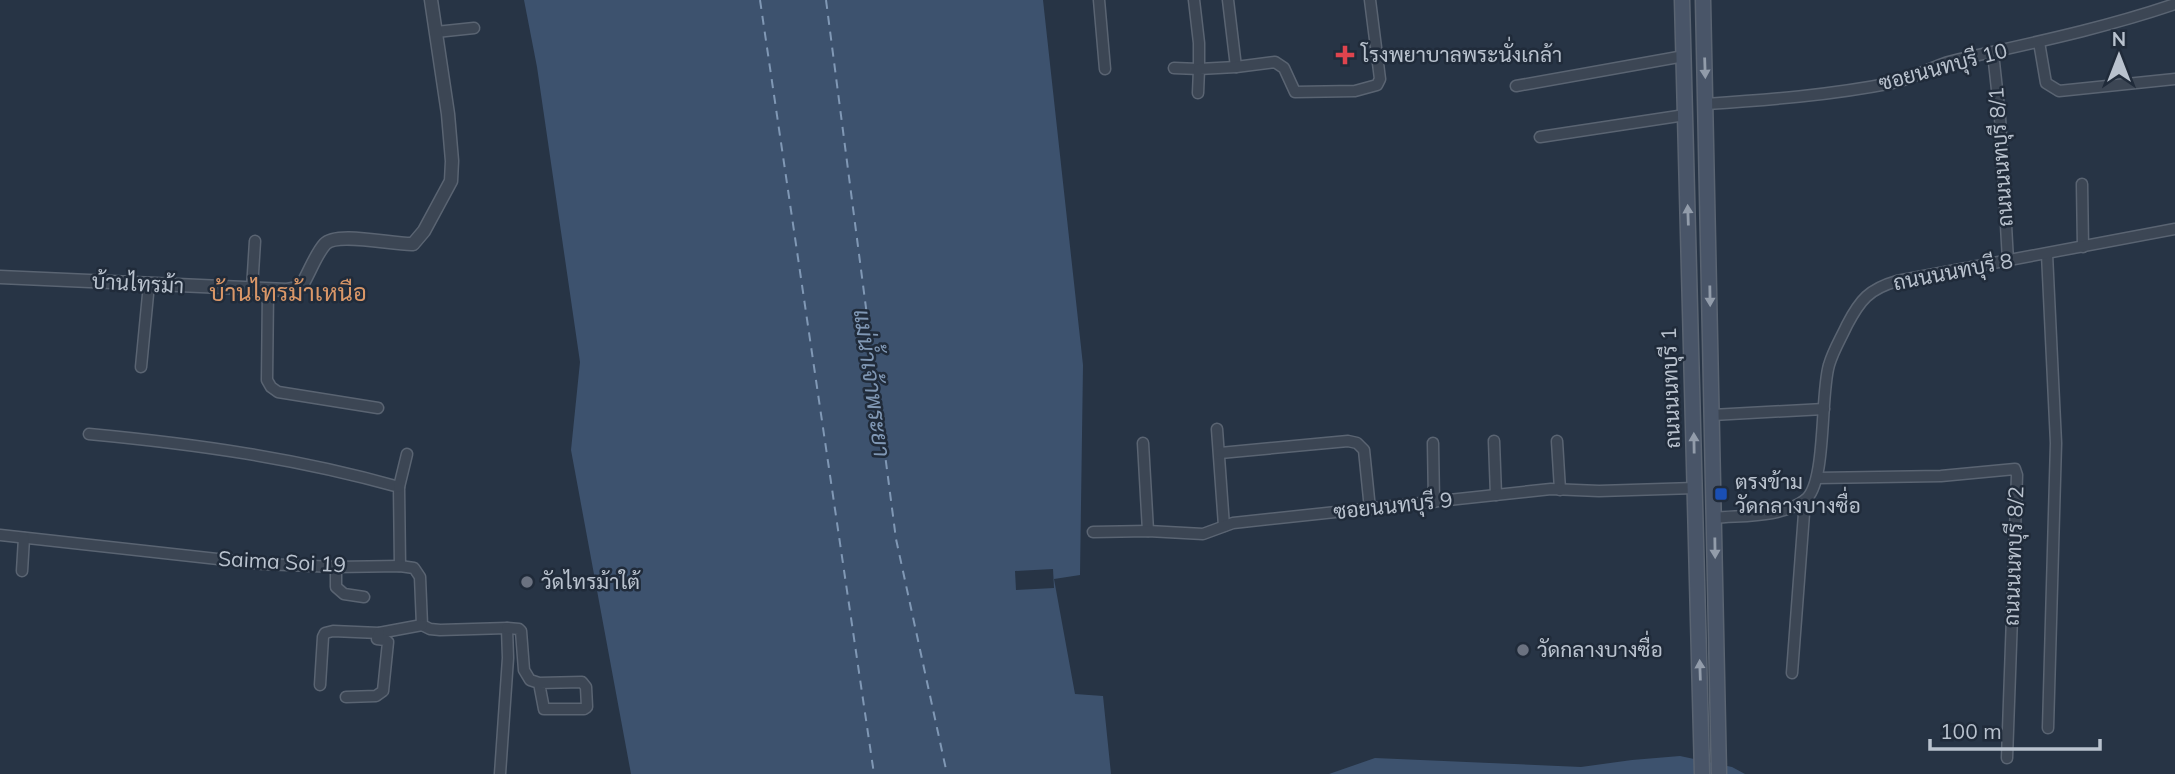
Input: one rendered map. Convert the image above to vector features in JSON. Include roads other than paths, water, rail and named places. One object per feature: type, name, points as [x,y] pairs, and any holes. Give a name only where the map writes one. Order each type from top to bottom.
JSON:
[{"type":"main road","name":"ถนนนนทบุรี 1","points":[[1682,0],[1702,774]]},
{"type":"main road","name":"ถนนนนทบุรี 1","points":[[1703,0],[1719,774]]},
{"type":"street","name":"บ้านไทรม้า","points":[[0,277],[287,290],[298,288],[303,283],[323,246],[329,241],[351,239],[413,243],[424,231],[451,181],[448,114],[431,0]]},
{"type":"street","points":[[1099,0],[1105,69]]},
{"type":"street","points":[[1194,0],[1198,93]]},
{"type":"street","points":[[1228,0],[1236,67]]},
{"type":"street","points":[[1174,68],[1236,67],[1275,62],[1283,68],[1295,92],[1355,91],[1372,88],[1380,79],[1370,0]]},
{"type":"street","name":"ซอยนนทบุรี 10","points":[[1706,104],[1785,99],[1895,83],[1942,64],[2118,23],[2159,4],[2175,4]]},
{"type":"street","points":[[436,32],[474,28]]},
{"type":"street","points":[[2039,42],[2046,83],[2059,91],[2175,79]]},
{"type":"street","name":"ถนนนนทบุรี 8/1","points":[[1993,53],[2000,117],[2008,261]]},
{"type":"street","points":[[1516,86],[1684,56]]},
{"type":"street","points":[[1540,137],[1685,115]]},
{"type":"street","points":[[2082,184],[2083,247]]},
{"type":"street","name":"ถนนนนทบุรี 8","points":[[1792,673],[1805,500],[1810,496],[1817,478],[1829,365],[1857,307],[1879,286],[1897,281],[2175,229]]},
{"type":"street","points":[[252,289],[255,241]]},
{"type":"street","points":[[2047,254],[2056,443],[2048,727]]},
{"type":"street","points":[[141,368],[149,284]]},
{"type":"street","points":[[268,290],[267,380],[271,387],[278,392],[378,408]]},
{"type":"street","points":[[1712,415],[1824,410]]},
{"type":"street","points":[[1217,429],[1224,526]]},
{"type":"street","points":[[89,434],[221,448],[359,476],[399,487]]},
{"type":"street","points":[[1220,453],[1348,441],[1357,443],[1364,450],[1370,509]]},
{"type":"street","points":[[1494,441],[1496,495]]},
{"type":"street","points":[[1557,441],[1560,490]]},
{"type":"street","points":[[1143,443],[1147,531]]},
{"type":"street","points":[[1433,443],[1434,502]]},
{"type":"street","points":[[407,454],[399,487],[400,566],[414,568],[420,577],[422,625]]},
{"type":"street","name":"ถนนนนทบุรี 8/2","points":[[1817,478],[1941,476],[2015,469],[2017,475],[2007,758]]},
{"type":"street","name":"ซอยนนทบุรี 9","points":[[1093,532],[1203,534],[1233,523],[1551,489],[1695,488]]},
{"type":"street","points":[[1714,518],[1777,513],[1795,507],[1805,500]]},
{"type":"street","name":"Saima Soi 19","points":[[0,536],[263,564],[400,566]]},
{"type":"street","points":[[22,571],[24,538]]},
{"type":"street","points":[[336,567],[336,587],[344,594],[364,597]]},
{"type":"street","points":[[320,685],[325,633],[379,633],[422,625],[440,630],[507,632],[519,629],[524,670],[530,680],[539,683],[582,682],[586,687],[587,707],[544,709],[539,683]]},
{"type":"street","points":[[500,774],[508,659],[507,632]]},
{"type":"street","points":[[346,697],[376,696],[383,691],[388,642],[377,639],[379,633]]},
{"type":"water","name":"แม่น้ำเจ้าพระยา","points":[[524,0],[1043,0],[1083,365],[1080,575],[1054,579],[1075,694],[1103,696],[1111,774],[631,774],[571,450],[580,362],[537,67]]},
{"type":"water","points":[[1680,756],[1732,767],[1745,774],[1329,774],[1375,758],[1581,767]]},
{"type":"place","name":"โรงพยาบาลพระนั่งเกล้า","points":[[1345,55]]},
{"type":"place","name":"ตรงข้าม วัดกลางบางซื่อ","points":[[1721,494]]},
{"type":"place","name":"วัดไทรม้าใต้","points":[[527,582]]},
{"type":"place","name":"วัดกลางบางซื่อ","points":[[1523,650]]},
{"type":"district","name":"บ้านไทรม้าเหนือ","points":[[288,293]]}]
